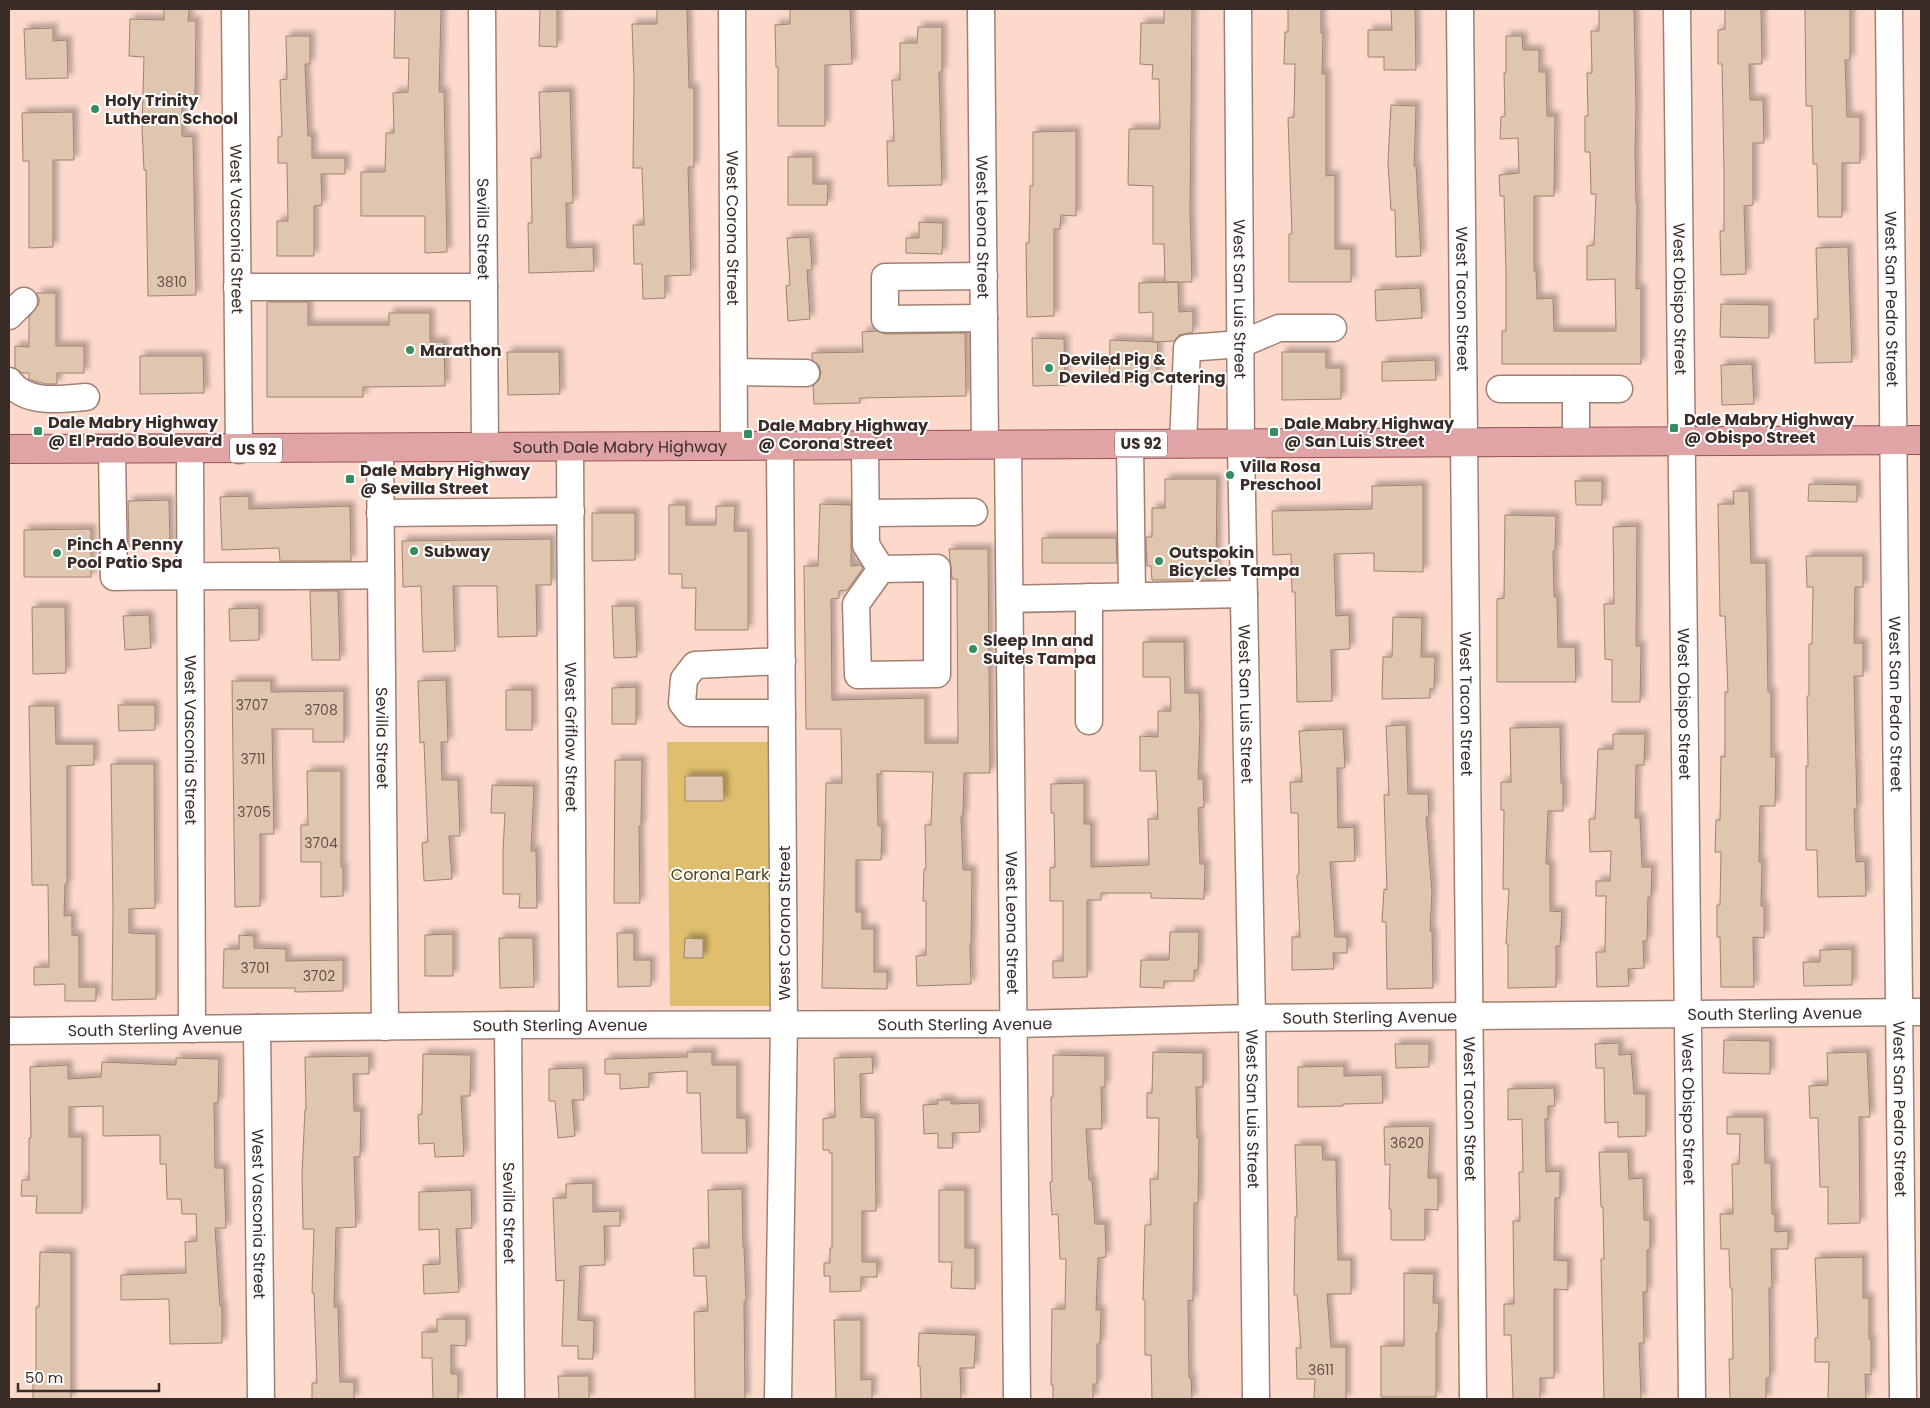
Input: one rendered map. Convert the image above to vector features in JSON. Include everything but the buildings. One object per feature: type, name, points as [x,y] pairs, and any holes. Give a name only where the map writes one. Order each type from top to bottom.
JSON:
[{"type":"main road","name":"South Dale Mabry Highway","points":[[9,449],[239,450],[1921,440]]},
{"type":"street","name":"West Vasconia Street","points":[[235,9],[239,450]]},
{"type":"street","name":"Sevilla Street","points":[[482,9],[486,448]]},
{"type":"street","name":"West Corona Street","points":[[732,9],[734,446]]},
{"type":"street","name":"West Leona Street","points":[[981,9],[984,318],[1010,599],[1017,1399]]},
{"type":"street","name":"West San Luis Street","points":[[1238,9],[1241,444],[1252,1018],[1256,1399]]},
{"type":"street","name":"West Tacon Street","points":[[1460,9],[1473,1399]]},
{"type":"street","name":"West Obispo Street","points":[[1677,9],[1692,1399]]},
{"type":"street","name":"West San Pedro Street","points":[[1890,9],[1892,441],[1910,1013],[1903,1399]]},
{"type":"street","points":[[984,276],[885,277],[885,319],[984,318]]},
{"type":"street","points":[[237,287],[484,287]]},
{"type":"street","points":[[1183,444],[1186,348],[1240,344],[1279,328],[1333,328]]},
{"type":"street","points":[[734,372],[806,373]]},
{"type":"street","points":[[9,381],[14,389],[30,398],[86,397]]},
{"type":"street","points":[[1500,389],[1619,389]]},
{"type":"street","points":[[1576,389],[1576,442]]},
{"type":"street","points":[[1130,444],[1132,596]]},
{"type":"street","name":"West Corona Street","points":[[778,1399],[784,1024],[780,446]]},
{"type":"street","points":[[865,446],[866,545],[881,569]]},
{"type":"street","name":"West Griflow Street","points":[[570,448],[573,1024]]},
{"type":"street","name":"Sevilla Street","points":[[380,449],[385,1027]]},
{"type":"street","points":[[112,450],[114,577],[381,575]]},
{"type":"street","name":"West Vasconia Street","points":[[190,450],[192,1029]]},
{"type":"street","points":[[380,512],[571,511]]},
{"type":"street","points":[[866,513],[974,512]]},
{"type":"street","points":[[937,568],[937,674],[858,675],[856,604],[881,569],[937,568]]},
{"type":"street","points":[[1010,599],[1244,594]]},
{"type":"street","points":[[1089,597],[1089,721]]},
{"type":"street","points":[[782,661],[695,665],[684,679],[682,703],[690,713],[782,714]]},
{"type":"street","name":"South Sterling Avenue","points":[[9,1031],[573,1024],[1014,1024],[1252,1018],[1910,1013]]},
{"type":"street","name":"Sevilla Street","points":[[508,1025],[511,1399]]},
{"type":"street","name":"West Vasconia Street","points":[[258,1028],[261,1399]]},
{"type":"green space","name":"Corona Park","points":[[667,742],[772,742],[773,1006],[670,1006]]},
{"type":"place","name":"Holy Trinity Lutheran School","points":[[95,109]]},
{"type":"place","name":"Marathon","points":[[410,350]]},
{"type":"place","name":"Deviled Pig & Deviled Pig Catering","points":[[1049,368]]},
{"type":"place","name":"Dale Mabry Highway @ Obispo Street","points":[[1674,428]]},
{"type":"place","name":"Dale Mabry Highway @ El Prado Boulevard","points":[[38,431]]},
{"type":"place","name":"Dale Mabry Highway @ San Luis Street","points":[[1274,432]]},
{"type":"place","name":"Dale Mabry Highway @ Corona Street","points":[[748,434]]},
{"type":"place","name":"Villa Rosa Preschool","points":[[1230,475]]},
{"type":"place","name":"Dale Mabry Highway @ Sevilla Street","points":[[350,479]]},
{"type":"place","name":"Subway","points":[[414,551]]},
{"type":"place","name":"Pinch A Penny Pool Patio Spa","points":[[57,553]]},
{"type":"place","name":"Outspokin Bicycles Tampa","points":[[1159,561]]},
{"type":"place","name":"Sleep Inn and Suites Tampa","points":[[973,649]]}]
